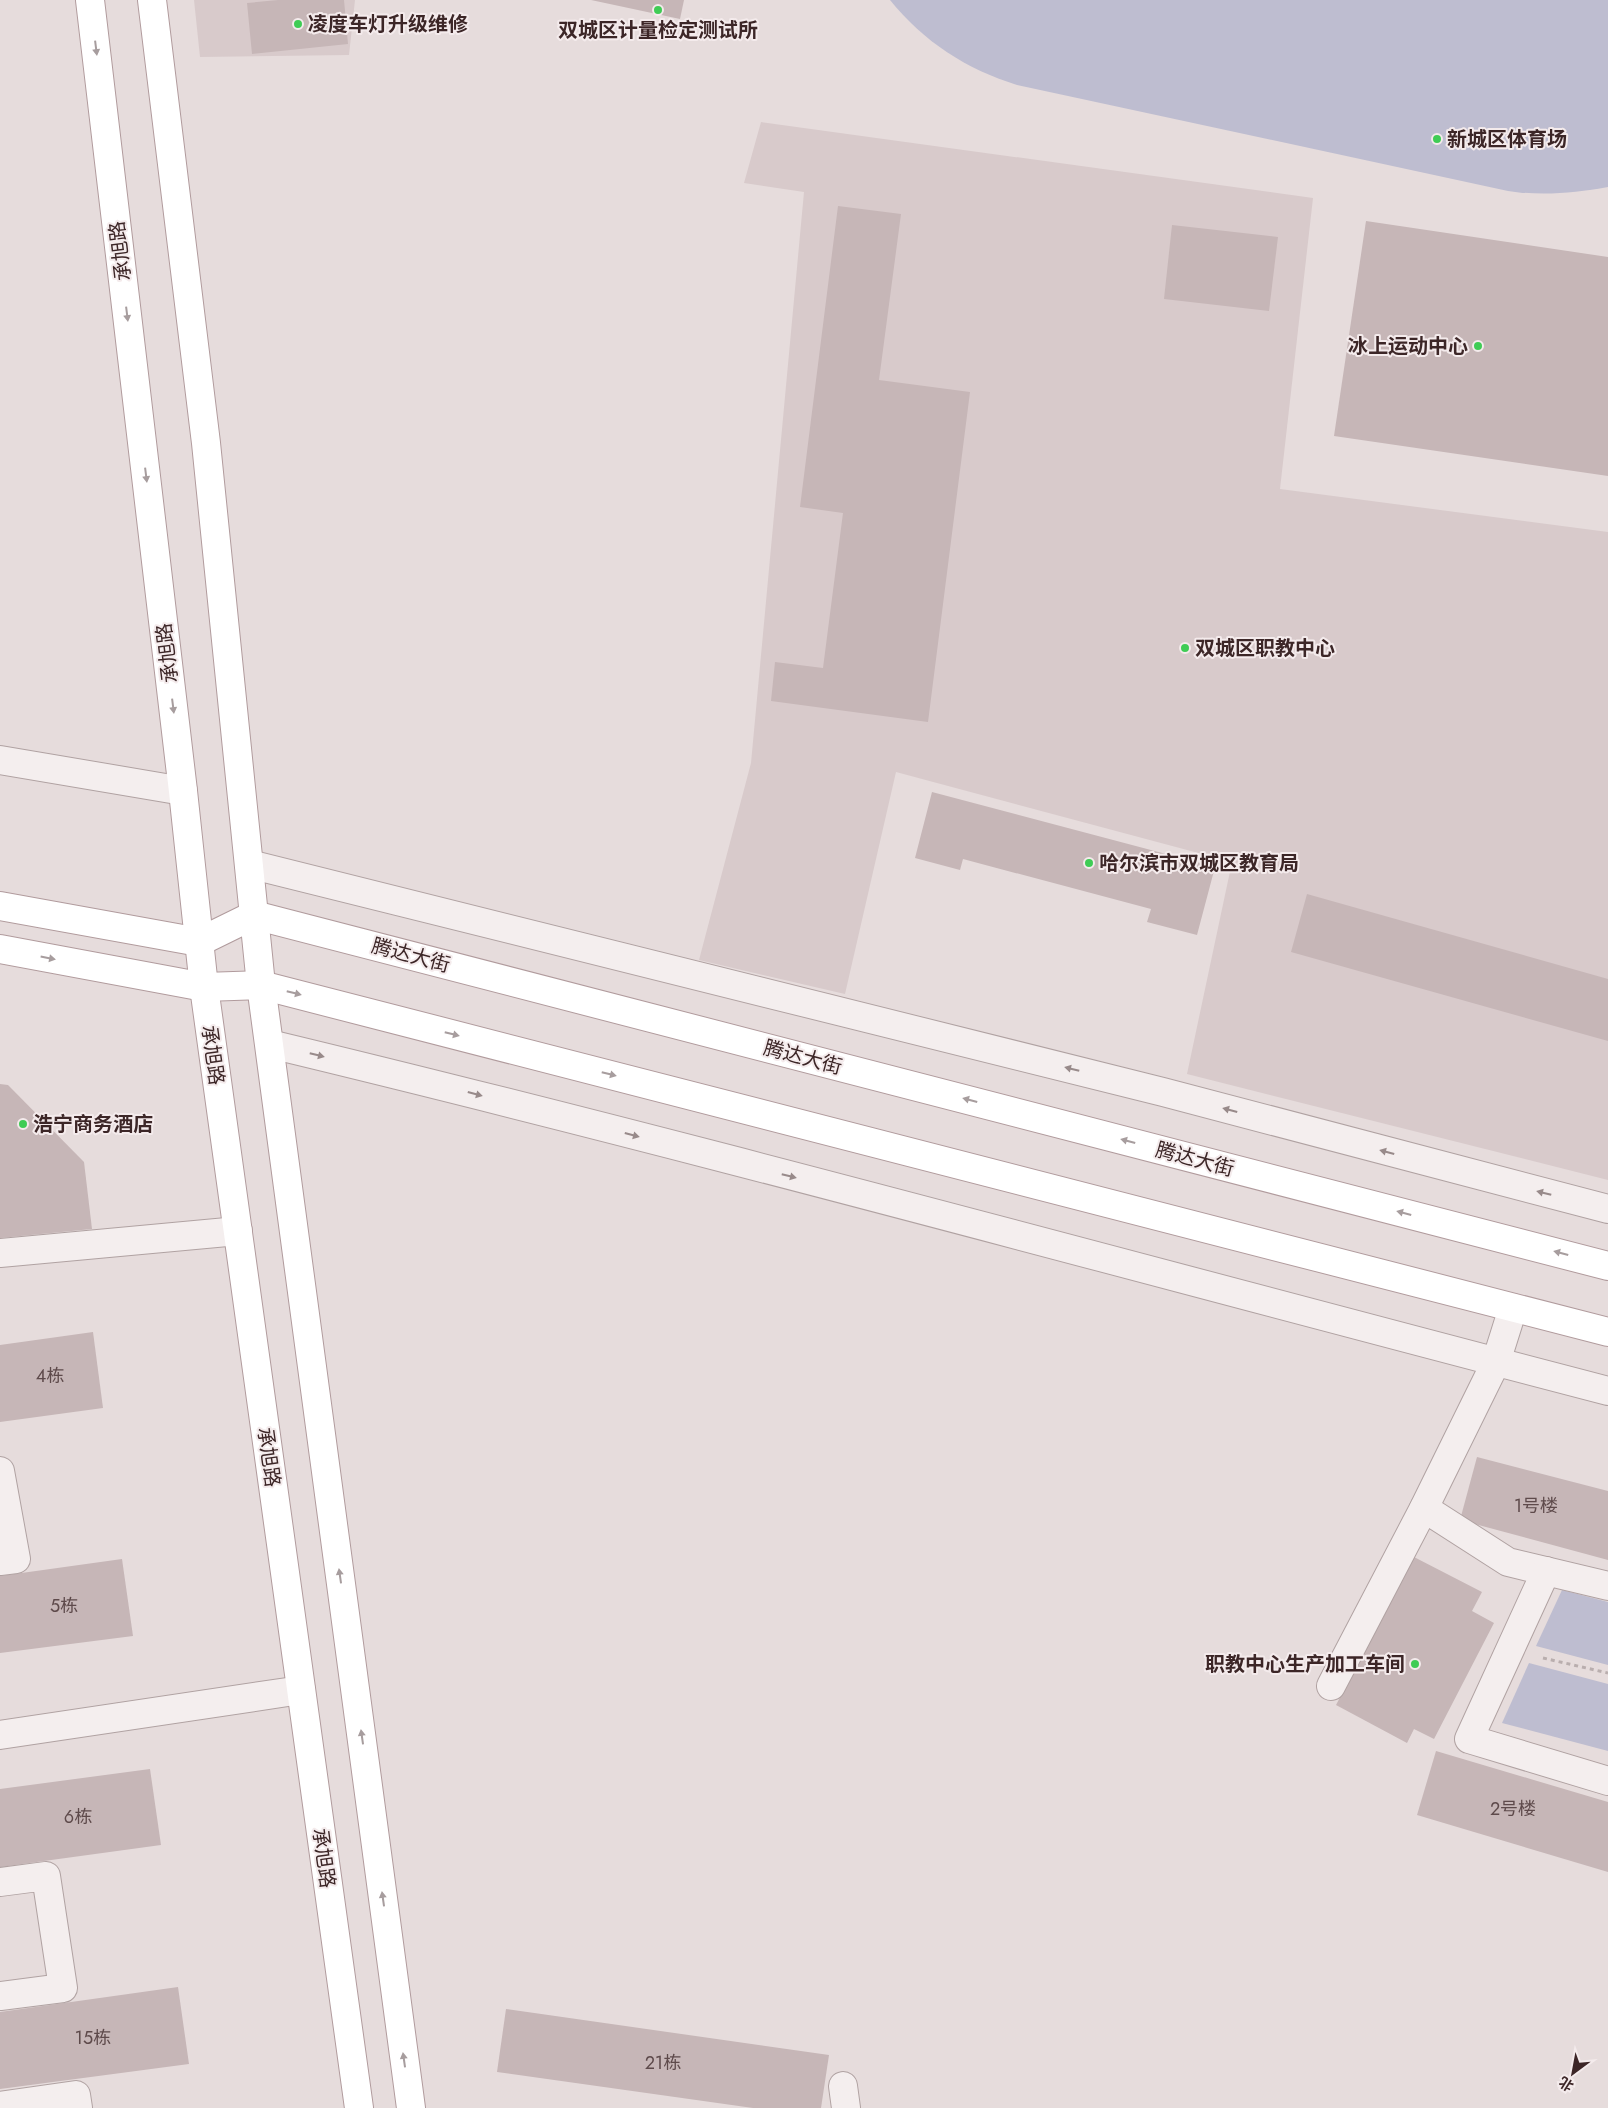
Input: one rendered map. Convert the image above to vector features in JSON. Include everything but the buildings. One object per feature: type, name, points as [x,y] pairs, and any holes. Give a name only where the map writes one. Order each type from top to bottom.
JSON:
[{"type":"main road","name":"承旭路","points":[[90,0],[183,792],[204,987],[359,2108]]},
{"type":"main road","points":[[152,0],[206,443],[262,985],[411,2108]]},
{"type":"main road","points":[[0,906],[199,942],[254,915]]},
{"type":"main road","name":"腾达大街","points":[[254,915],[1608,1266]]},
{"type":"main road","points":[[0,949],[204,987],[262,985],[1608,1332]]},
{"type":"street","points":[[0,760],[183,792]]},
{"type":"street","points":[[249,864],[1164,1092],[1608,1209]]},
{"type":"street","points":[[270,1044],[415,1079],[1048,1242],[1608,1391]]},
{"type":"street","points":[[0,1253],[238,1231]]},
{"type":"street","points":[[1331,1686],[1424,1508],[1496,1362],[1513,1308]]},
{"type":"street","points":[[0,1471],[16,1559],[0,1561]]},
{"type":"street","points":[[1424,1508],[1508,1562],[1608,1586]]},
{"type":"street","points":[[1546,1571],[1469,1739],[1608,1781]]},
{"type":"street","points":[[0,1735],[301,1690]]},
{"type":"street","points":[[0,1882],[46,1876],[63,1988],[0,1996]]},
{"type":"street","points":[[0,2106],[76,2094],[78,2108]]},
{"type":"path","points":[[1510,1650],[1608,1673]]},
{"type":"shaded area","points":[[194,0],[355,0],[349,55],[200,57]]},
{"type":"shaded area","name":"新城区体育场","points":[[890,0],[1608,0],[1608,187],[1558,193],[1508,191],[1017,85],[980,71],[947,52],[917,29]]},
{"type":"shaded area","name":"双城区职教中心","points":[[761,122],[1313,198],[1280,489],[1608,532],[1608,1180],[1187,1074],[1232,862],[896,772],[845,994],[699,960],[751,763],[804,192],[744,183]]},
{"type":"shaded area","points":[[1562,1590],[1608,1602],[1608,1665],[1536,1646]]},
{"type":"shaded area","points":[[1529,1663],[1608,1684],[1608,1751],[1502,1723]]},
{"type":"place","name":"双城区计量检定测试所","points":[[658,10]]},
{"type":"place","name":"凌度车灯升级维修","points":[[298,24]]},
{"type":"place","name":"新城区体育场","points":[[1437,139]]},
{"type":"place","name":"冰上运动中心","points":[[1478,346]]},
{"type":"place","name":"双城区职教中心","points":[[1185,648]]},
{"type":"place","name":"哈尔滨市双城区教育局","points":[[1089,863]]},
{"type":"place","name":"浩宁商务酒店","points":[[23,1124]]},
{"type":"place","name":"职教中心生产加工车间","points":[[1415,1664]]}]
